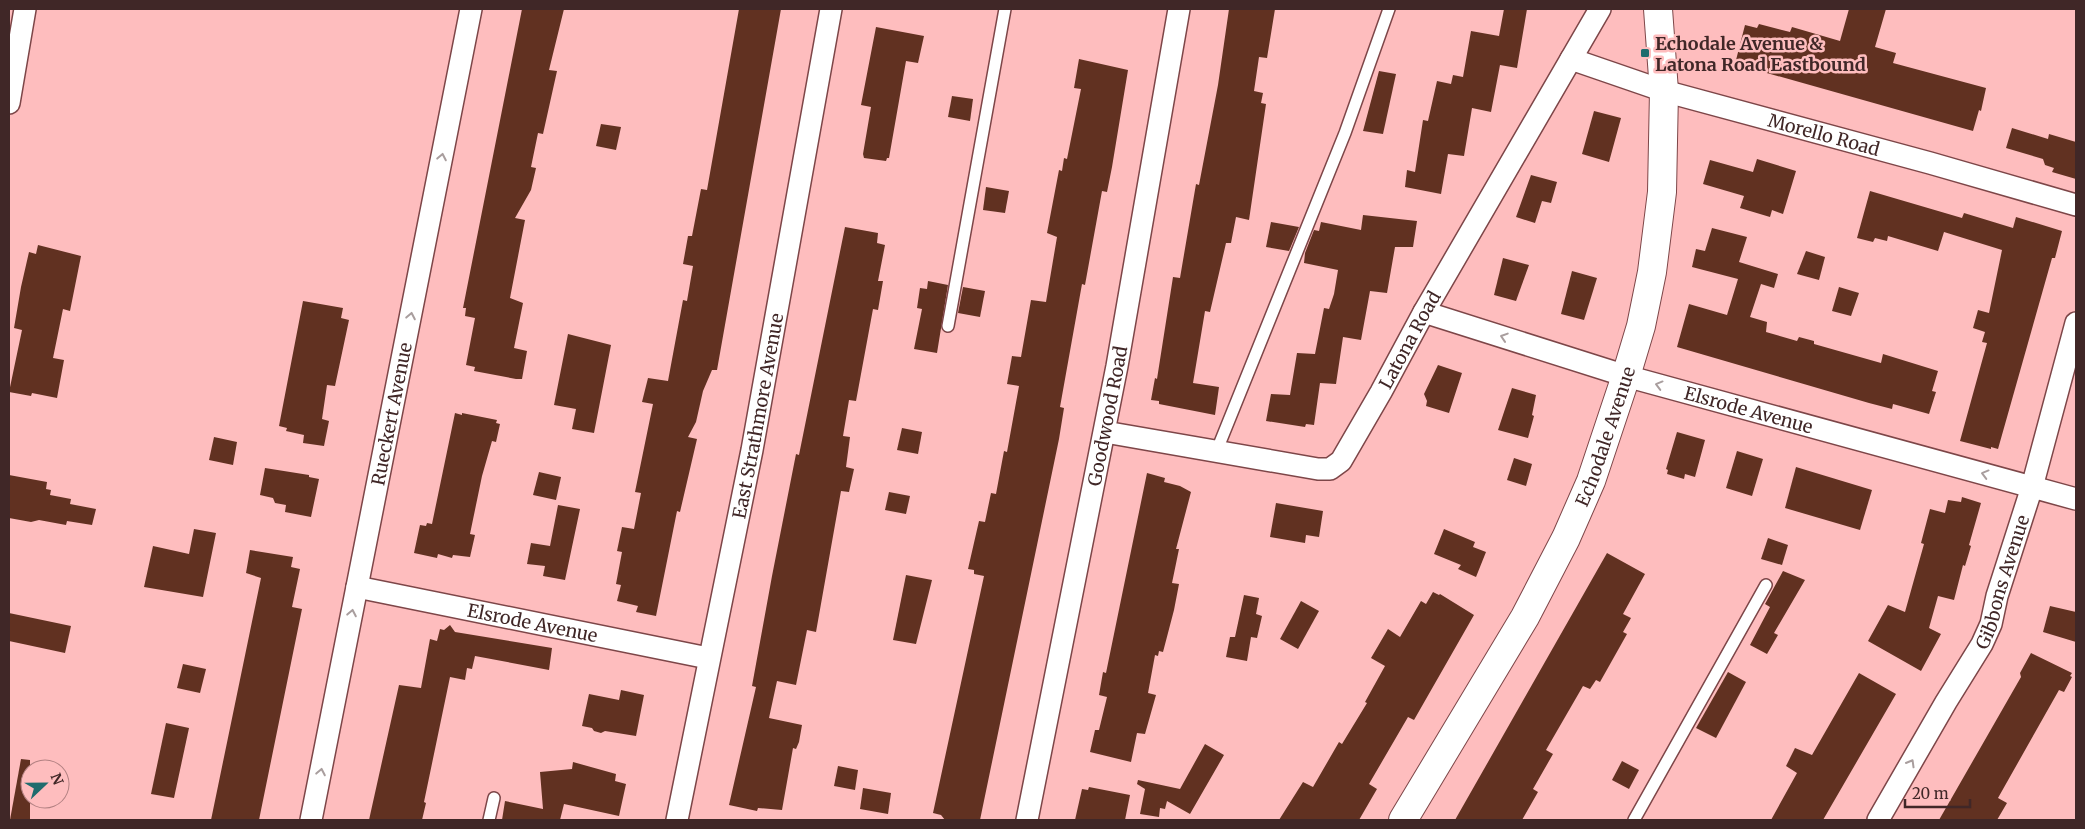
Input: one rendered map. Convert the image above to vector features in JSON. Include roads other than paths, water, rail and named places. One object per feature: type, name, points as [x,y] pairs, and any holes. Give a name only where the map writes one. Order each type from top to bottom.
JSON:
[{"type":"main road","name":"Echodale Avenue","points":[[1403,820],[1525,617],[1566,538],[1591,482],[1626,376],[1652,272],[1662,192],[1664,91],[1658,9]]},
{"type":"street","points":[[9,103],[25,9]]},
{"type":"street","name":"Rueckert Avenue","points":[[311,820],[471,9]]},
{"type":"street","name":"East Strathmore Avenue","points":[[677,820],[708,658],[752,450],[830,9]]},
{"type":"street","name":"Goodwood Road","points":[[1027,820],[1105,432],[1179,9]]},
{"type":"street","name":"Latona Road","points":[[1105,432],[1318,469],[1330,469],[1341,461],[1424,312],[1600,9]]},
{"type":"street","name":"Morello Road","points":[[1571,59],[1664,91],[1930,163],[2076,205]]},
{"type":"street","name":"Elsrode Avenue","points":[[1424,312],[1626,376],[2076,499]]},
{"type":"street","name":"Gibbons Avenue","points":[[1878,820],[1982,644],[1991,624],[1997,596],[2032,486],[2076,324]]},
{"type":"street","name":"Elsrode Avenue","points":[[357,586],[708,658]]},
{"type":"lane","points":[[948,326],[1005,9]]},
{"type":"lane","points":[[1217,450],[1344,133],[1389,9]]},
{"type":"lane","points":[[1634,820],[1766,585]]},
{"type":"lane","points":[[489,820],[494,798]]},
{"type":"place","name":"Echodale Avenue & Latona Road Eastbound","points":[[1645,53]]}]
